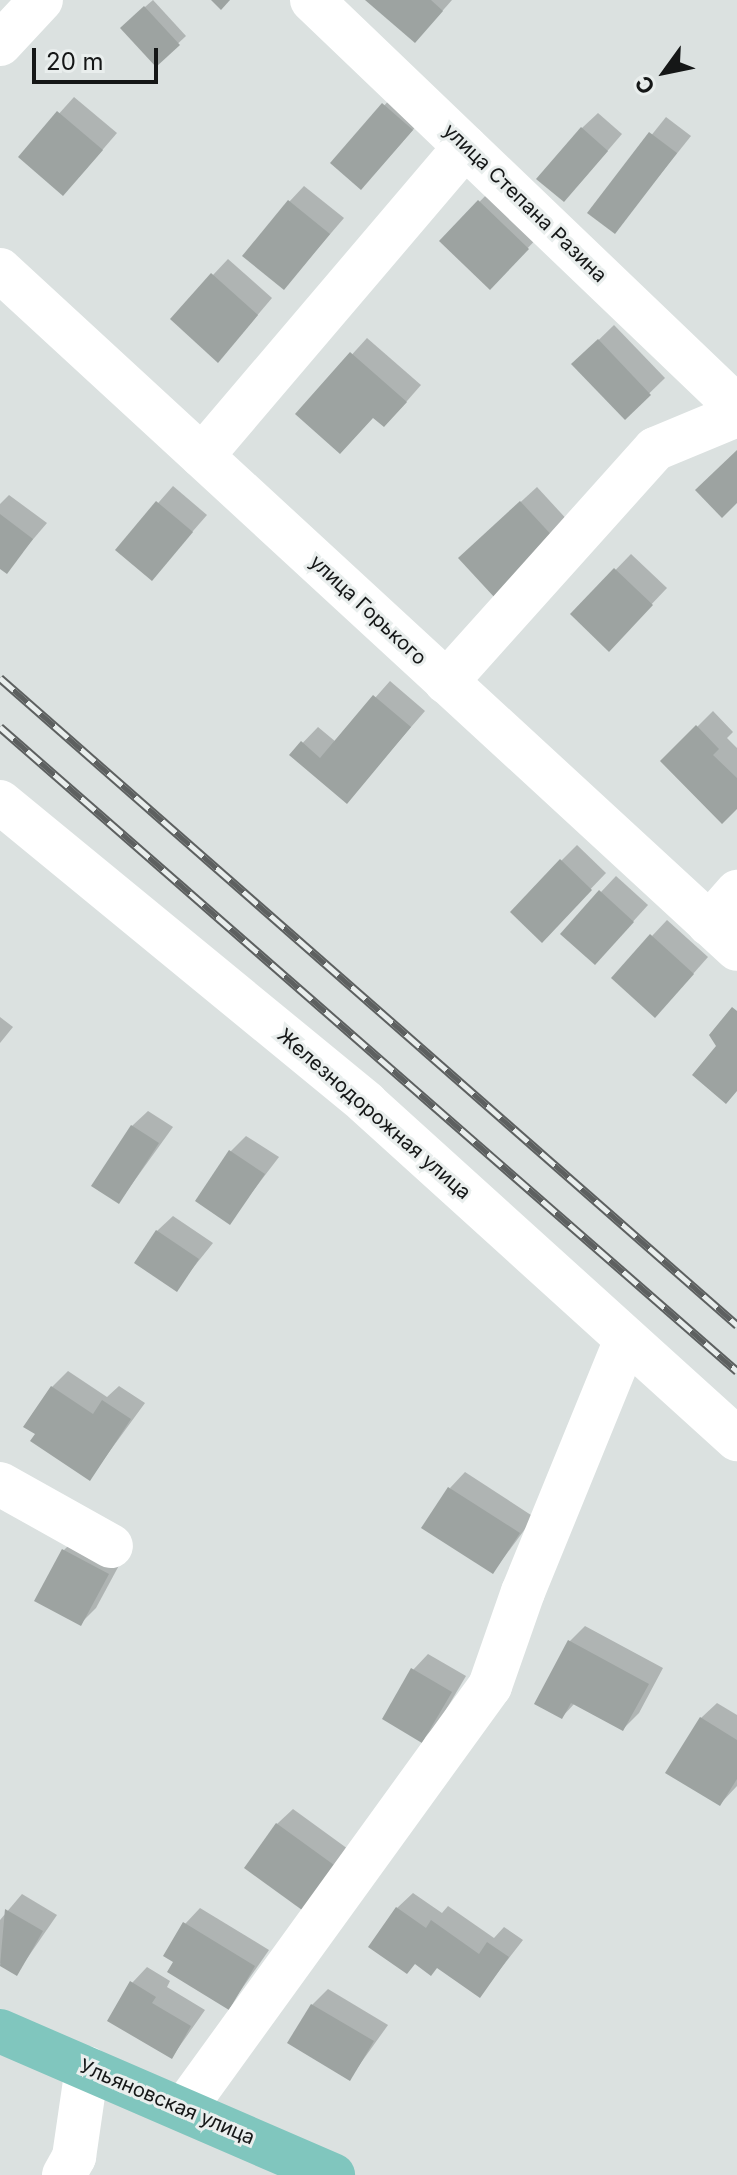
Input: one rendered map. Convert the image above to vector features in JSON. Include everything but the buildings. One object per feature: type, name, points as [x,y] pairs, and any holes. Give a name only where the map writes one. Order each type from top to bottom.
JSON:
[{"type":"main road","name":"Ульяновская улица","points":[[0,2031],[333,2175]]},
{"type":"street","points":[[0,44],[41,0]]},
{"type":"street","name":"улица Степана Разина","points":[[312,0],[737,407]]},
{"type":"street","points":[[202,456],[465,147]]},
{"type":"street","name":"улица Горького","points":[[0,270],[446,682],[728,922]]},
{"type":"street","points":[[446,682],[655,449],[737,415]]},
{"type":"street","name":"Железнодорожная улица","points":[[0,802],[366,1103],[737,1439]]},
{"type":"street","points":[[184,2109],[490,1686],[523,1592],[626,1339]]},
{"type":"street","points":[[0,1484],[111,1546]]},
{"type":"street","points":[[64,2175],[74,2157],[87,2068]]},
{"type":"railway","points":[[0,678],[737,1325]]},
{"type":"railway","points":[[0,727],[737,1371]]}]
